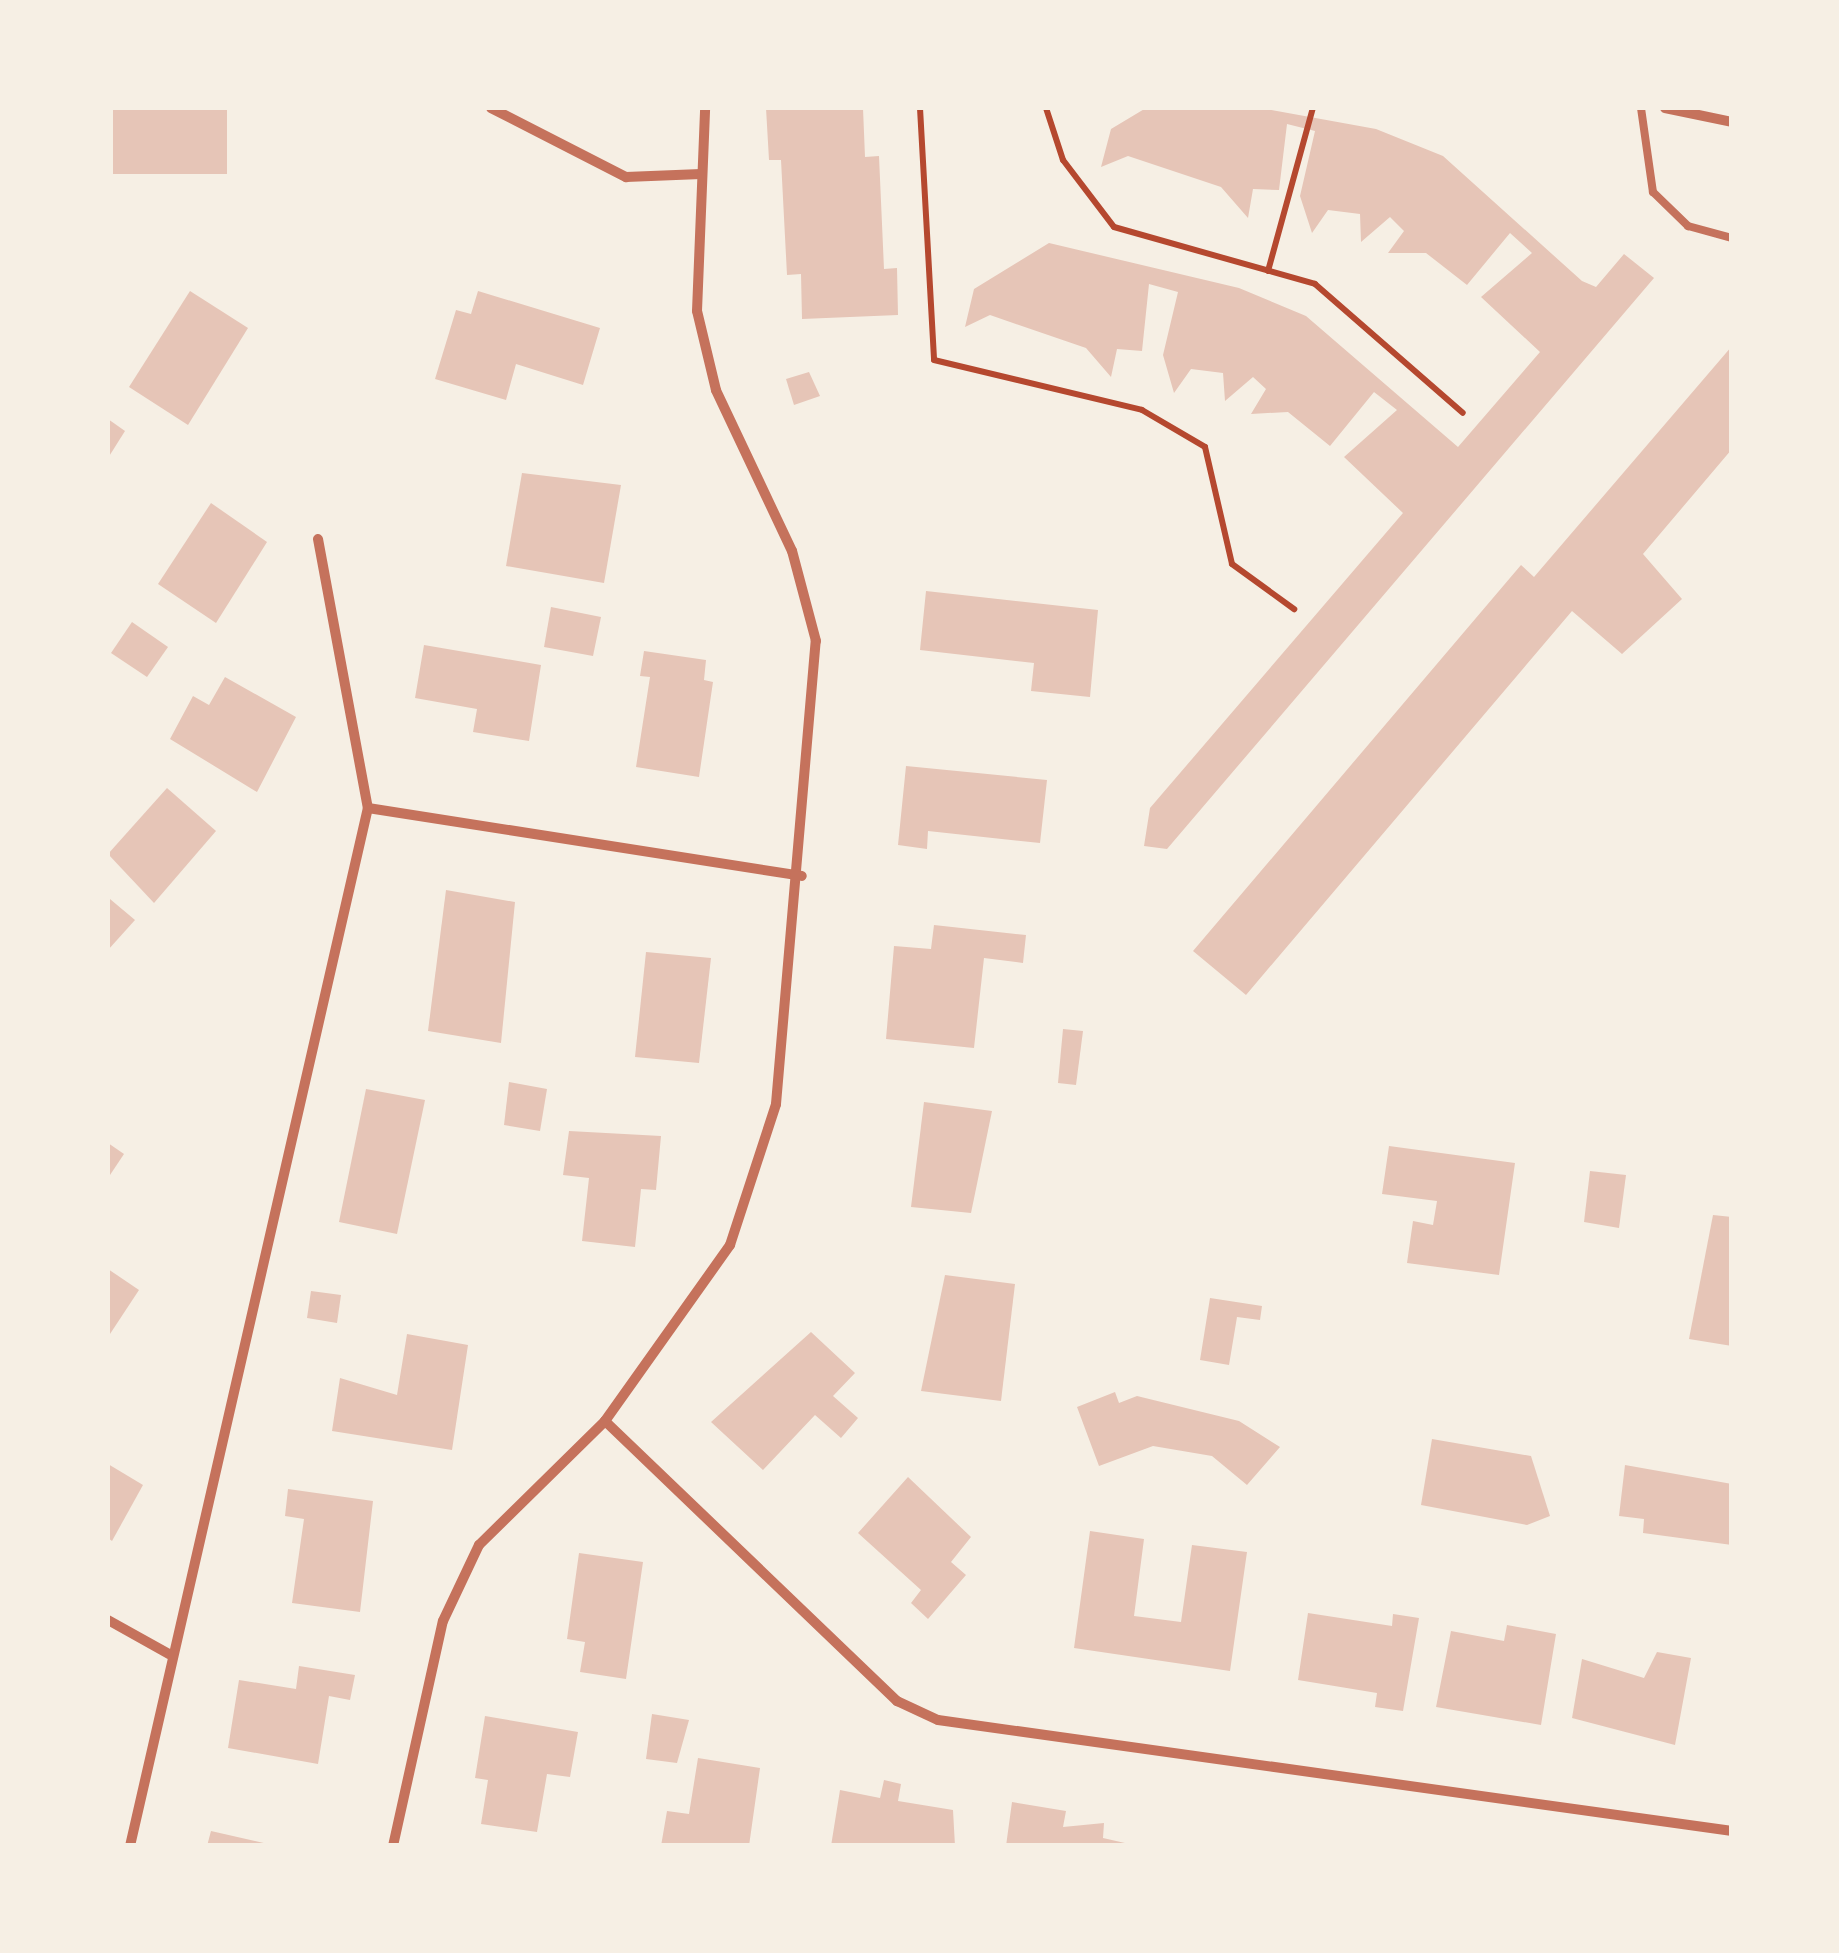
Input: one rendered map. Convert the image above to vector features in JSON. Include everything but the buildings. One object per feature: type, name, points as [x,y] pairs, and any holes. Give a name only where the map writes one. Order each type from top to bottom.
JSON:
[{"type":"street","points":[[491,108],[626,177],[701,174]]},
{"type":"street","points":[[393,1846],[444,1620],[479,1545],[606,1420],[730,1245],[776,1104],[802,876],[816,642],[792,551],[716,390],[704,343],[701,174],[705,108]]},
{"type":"street","points":[[1665,108],[1732,122]]},
{"type":"street","points":[[130,1846],[169,1654],[368,808],[318,539]]},
{"type":"street","points":[[368,808],[802,876]]},
{"type":"street","points":[[606,1420],[898,1701],[938,1720],[1732,1831]]},
{"type":"street","points":[[108,1620],[169,1654]]},
{"type":"lane","points":[[1641,108],[1653,192],[1688,226],[1732,238]]},
{"type":"path","points":[[920,108],[934,360],[1142,410],[1190,437],[1204,447],[1232,564],[1294,610]]},
{"type":"path","points":[[1046,108],[1064,160],[1114,227],[1315,284],[1463,413]]},
{"type":"path","points":[[1268,271],[1313,108]]}]
